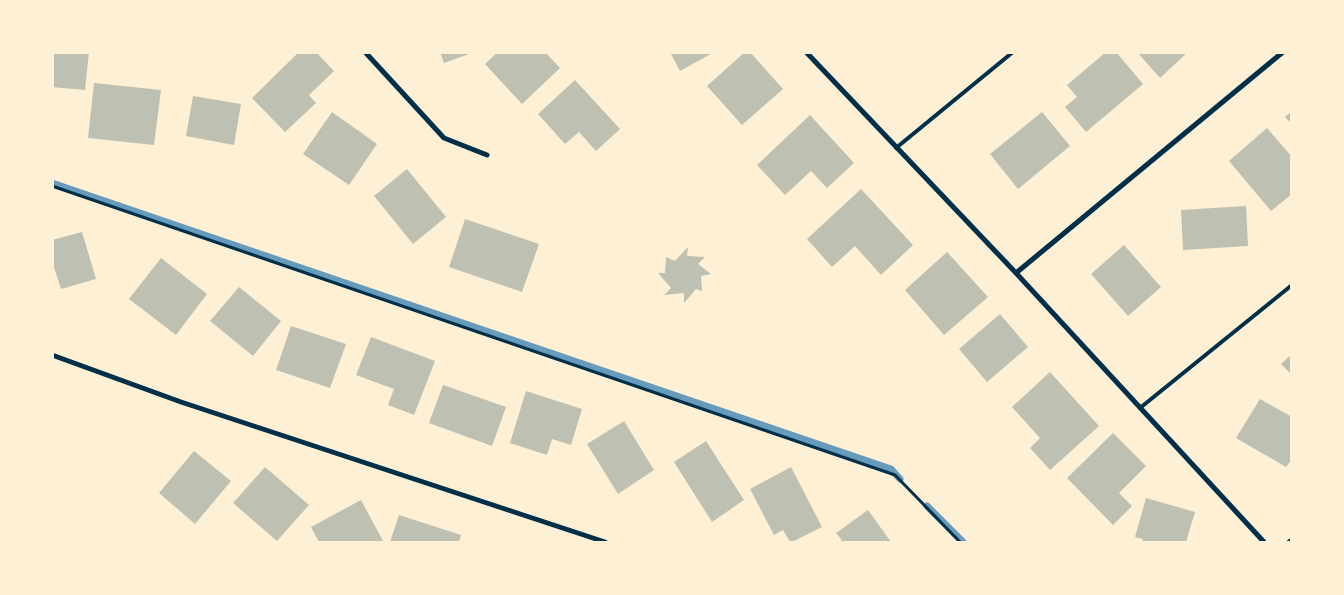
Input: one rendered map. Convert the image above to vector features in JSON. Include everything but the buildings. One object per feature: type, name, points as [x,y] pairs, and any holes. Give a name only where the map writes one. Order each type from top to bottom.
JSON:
[{"type":"street","points":[[365,52],[444,138],[486,155]]},
{"type":"street","points":[[806,52],[1016,274],[1264,542]]},
{"type":"street","points":[[1016,274],[1283,52]]},
{"type":"street","points":[[52,355],[181,402],[605,542]]},
{"type":"lane","points":[[896,148],[1012,52]]},
{"type":"lane","points":[[1140,408],[1292,285]]},
{"type":"path","points":[[52,186],[895,475],[960,542]]},
{"type":"waterway","points":[[52,183],[891,469],[900,479]]},
{"type":"waterway","points":[[927,506],[963,542]]}]
